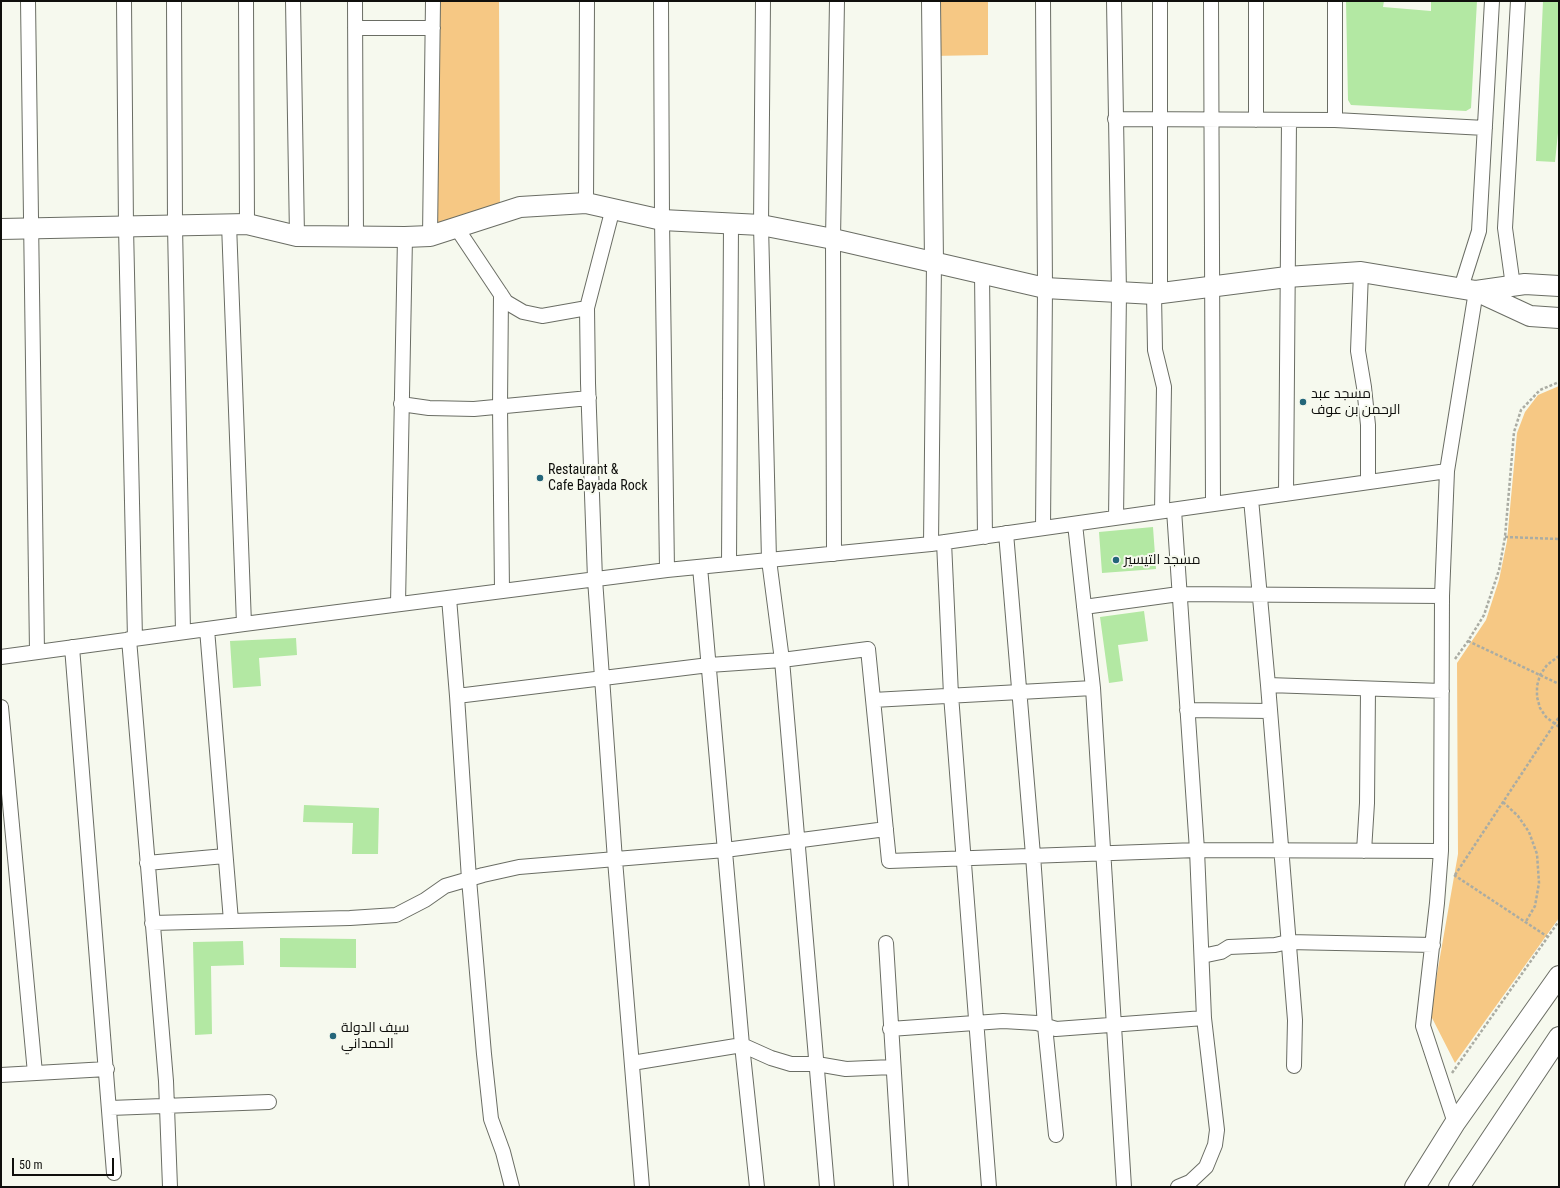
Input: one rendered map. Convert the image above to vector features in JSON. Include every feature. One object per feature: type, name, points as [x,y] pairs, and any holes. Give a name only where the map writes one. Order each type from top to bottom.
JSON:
[{"type":"main road","points":[[1,229],[238,224],[296,236],[356,238],[430,236],[520,207],[586,203],[662,220],[760,225],[833,239],[1045,288],[1119,293],[1157,293],[1287,277],[1361,272],[1469,290],[1530,316],[1559,318]]},
{"type":"main road","points":[[1469,290],[1525,284],[1559,286]]},
{"type":"main road","points":[[1415,1187],[1455,1123],[1559,976]]},
{"type":"main road","points":[[1459,1187],[1559,1038]]},
{"type":"street","points":[[28,1],[37,652]]},
{"type":"street","points":[[124,1],[132,639],[147,863],[167,1105],[170,1187]]},
{"type":"street","points":[[174,1],[175,226],[183,632]]},
{"type":"street","points":[[244,624],[238,224],[246,1]]},
{"type":"street","points":[[293,1],[296,236]]},
{"type":"street","points":[[355,1],[356,238]]},
{"type":"street","points":[[430,236],[433,1]]},
{"type":"street","points":[[586,203],[587,1]]},
{"type":"street","points":[[661,1],[662,220],[667,570]]},
{"type":"street","points":[[763,1],[760,225],[769,560],[782,660],[827,1187]]},
{"type":"street","points":[[834,554],[833,239],[837,1]]},
{"type":"street","points":[[931,1],[938,543],[989,1187]]},
{"type":"street","points":[[1043,1],[1045,288],[1043,528]]},
{"type":"street","points":[[1114,1],[1119,293],[1116,518]]},
{"type":"street","points":[[1160,1],[1161,119],[1155,350],[1164,387],[1168,510],[1179,594],[1197,850],[1204,1018],[1217,1130],[1216,1145],[1206,1167],[1190,1182],[1178,1187]]},
{"type":"street","points":[[1211,1],[1212,504]]},
{"type":"street","points":[[1256,1],[1256,120]]},
{"type":"street","points":[[1335,1],[1335,120]]},
{"type":"street","points":[[1455,1123],[1423,1026],[1433,945],[1441,851],[1442,596],[1447,471],[1469,290],[1479,231],[1492,1]]},
{"type":"street","points":[[1513,286],[1505,228],[1518,1]]},
{"type":"street","points":[[355,28],[433,28]]},
{"type":"street","points":[[1115,119],[1335,120],[1484,128]]},
{"type":"street","points":[[1286,494],[1289,120]]},
{"type":"street","points":[[613,208],[588,308],[589,398],[595,579],[615,860],[642,1187]]},
{"type":"street","points":[[729,564],[731,224]]},
{"type":"street","points":[[456,227],[506,302],[522,312],[542,316],[588,308]]},
{"type":"street","points":[[398,604],[405,237]]},
{"type":"street","points":[[1361,272],[1358,351],[1368,425],[1368,482]]},
{"type":"street","points":[[982,274],[984,536]]},
{"type":"street","points":[[501,294],[500,406],[502,591]]},
{"type":"street","points":[[401,404],[429,408],[474,409],[589,398]]},
{"type":"street","points":[[1,657],[207,628],[667,570],[938,543],[1447,471]]},
{"type":"street","points":[[1251,499],[1268,685],[1295,1020],[1294,1066]]},
{"type":"street","points":[[1075,524],[1094,688],[1124,1187]]},
{"type":"street","points":[[1006,533],[1033,855],[1045,1026],[1056,1135]]},
{"type":"street","points":[[700,567],[742,1045],[757,1187]]},
{"type":"street","points":[[1084,606],[1179,594],[1442,596]]},
{"type":"street","points":[[449,598],[469,879],[491,1119],[503,1152],[512,1187]]},
{"type":"street","points":[[207,628],[231,921]]},
{"type":"street","points":[[72,647],[107,1069],[114,1173]]},
{"type":"street","points":[[457,696],[708,665],[782,660],[868,649],[889,861],[1197,850],[1441,851]]},
{"type":"street","points":[[1268,685],[1442,691]]},
{"type":"street","points":[[873,700],[1094,688]]},
{"type":"street","points":[[1364,851],[1367,796],[1368,689]]},
{"type":"street","points":[[1,707],[35,1073]]},
{"type":"street","points":[[1187,710],[1270,711]]},
{"type":"street","points":[[152,923],[350,918],[396,915],[425,900],[445,886],[519,867],[725,850],[886,829]]},
{"type":"street","points":[[147,863],[226,856]]},
{"type":"street","points":[[1202,956],[1221,952],[1229,947],[1275,945],[1288,942],[1433,945]]},
{"type":"street","points":[[886,943],[892,1067],[901,1187]]},
{"type":"street","points":[[890,1029],[1002,1021],[1037,1023],[1056,1029],[1114,1026],[1204,1018]]},
{"type":"street","points":[[632,1063],[742,1045],[759,1054],[791,1064],[817,1064],[846,1069],[892,1067]]},
{"type":"street","points":[[1,1075],[107,1069]]},
{"type":"street","points":[[110,1108],[269,1102]]},
{"type":"path","points":[[1453,663],[1484,615],[1499,570],[1505,536],[1514,432],[1521,410],[1540,390],[1559,382]]},
{"type":"path","points":[[1505,536],[1559,539]]},
{"type":"path","points":[[1468,641],[1559,684]]},
{"type":"path","points":[[1559,656],[1547,665],[1540,675],[1537,686],[1537,697],[1540,708],[1546,717],[1554,725],[1559,727]]},
{"type":"path","points":[[1439,882],[1454,876],[1559,717]]},
{"type":"path","points":[[1503,802],[1518,816],[1530,832],[1536,854],[1539,883],[1535,906],[1525,923]]},
{"type":"path","points":[[1454,868],[1454,876]]},
{"type":"path","points":[[1454,876],[1548,937]]},
{"type":"path","points":[[1443,1086],[1559,921]]},
{"type":"shaded area","points":[[433,1],[499,1],[500,213],[430,236]]},
{"type":"shaded area","points":[[931,1],[988,1],[988,55],[932,56]]},
{"type":"shaded area","points":[[1559,386],[1559,918],[1455,1063],[1430,1014],[1458,854],[1457,663],[1486,620],[1499,580],[1507,541],[1517,433],[1525,412],[1538,395]]},
{"type":"building","points":[[1346,1],[1384,1],[1383,7],[1431,11],[1431,1],[1477,1],[1471,108],[1466,111],[1351,105],[1348,100]]},
{"type":"building","points":[[1543,1],[1559,1],[1559,123],[1555,162],[1536,161]]},
{"type":"building","points":[[1153,527],[1156,569],[1102,573],[1099,532]]},
{"type":"building","points":[[1144,611],[1148,641],[1118,645],[1123,681],[1109,683],[1100,617]]},
{"type":"building","points":[[296,638],[297,655],[259,658],[261,686],[233,688],[230,641]]},
{"type":"building","points":[[304,805],[379,808],[378,854],[352,854],[353,823],[303,822]]},
{"type":"building","points":[[280,938],[356,939],[356,968],[280,967]]},
{"type":"building","points":[[243,941],[244,965],[211,966],[212,1034],[195,1035],[193,942]]},
{"type":"place","name":"مسجد عبد الرحمن بن عوف","points":[[1303,402]]},
{"type":"place","name":"Restaurant & Cafe Bayada Rock","points":[[540,478]]},
{"type":"place","name":"مسجد التيسير","points":[[1116,560]]},
{"type":"place","name":"سيف الدولة الحمداني","points":[[333,1036]]}]
